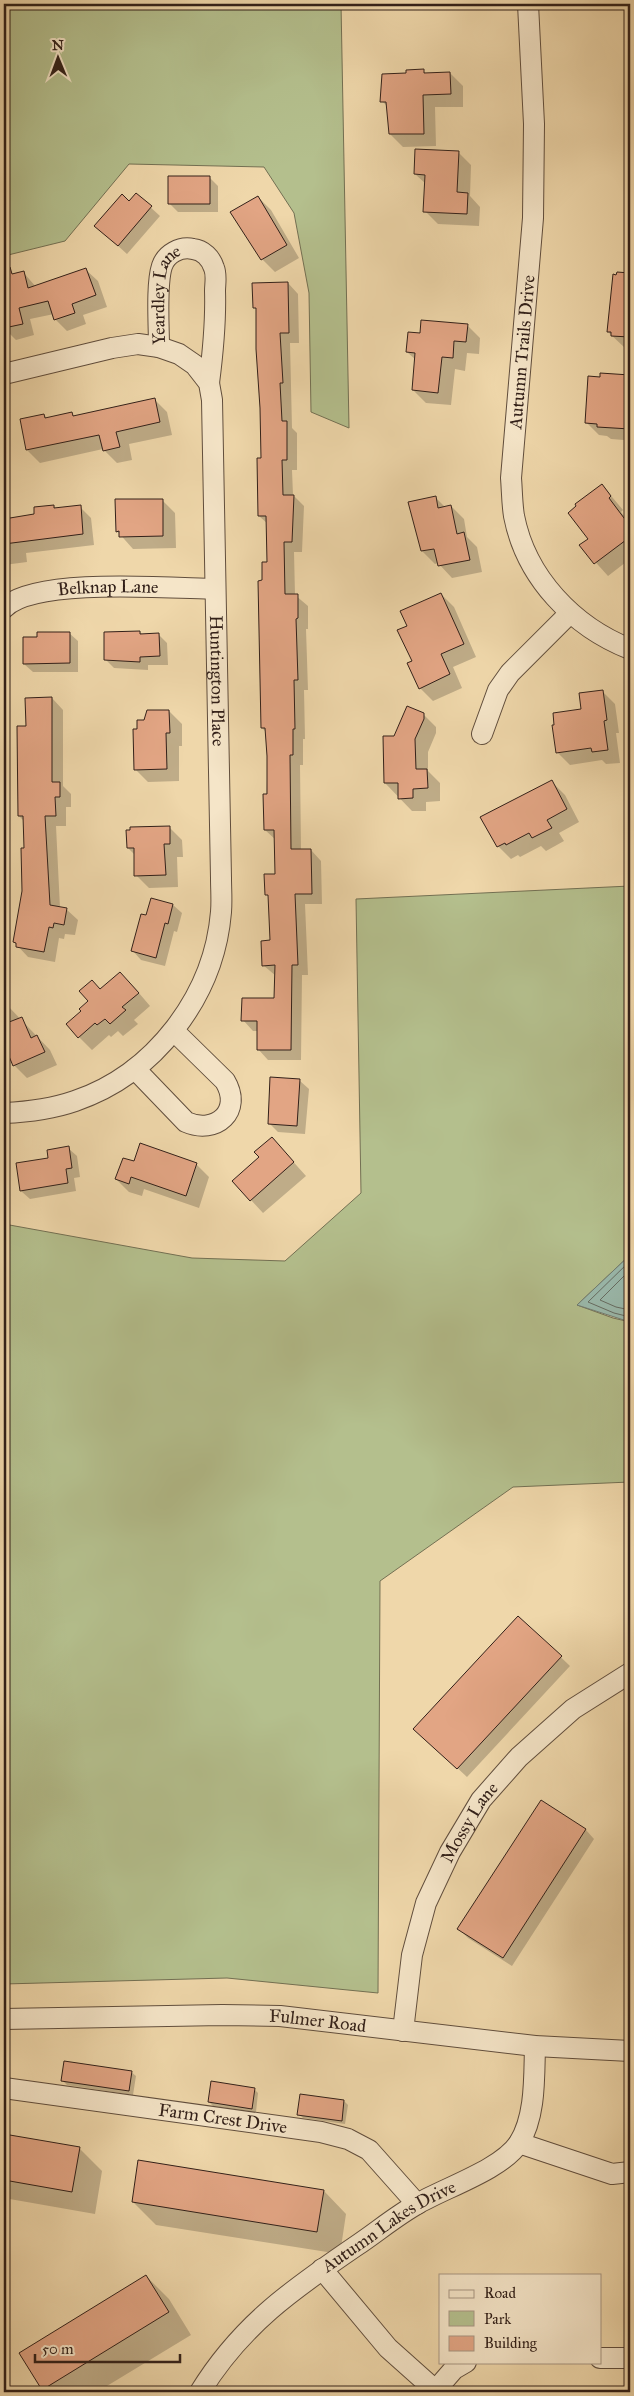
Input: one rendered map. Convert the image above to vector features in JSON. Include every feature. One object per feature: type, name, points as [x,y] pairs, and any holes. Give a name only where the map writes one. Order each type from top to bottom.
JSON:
[{"type":"street","name":"Autumn Trails Drive","points":[[528,4],[534,124],[533,218],[511,478],[514,516],[523,542],[537,572],[557,600],[593,631],[630,649]]},
{"type":"street","name":"Yeardley Lane","points":[[4,374],[112,348],[138,344],[159,347],[160,274],[164,261],[172,253],[181,249],[192,248],[203,252],[215,270],[216,323],[209,383]]},
{"type":"street","points":[[159,347],[179,354],[196,365],[209,383]]},
{"type":"street","name":"Huntington Place","points":[[4,1112],[28,1112],[76,1101],[127,1074],[156,1050],[174,1031],[195,998],[207,972],[215,944],[221,914],[212,400],[209,383]]},
{"type":"street","name":"Belknap Lane","points":[[4,608],[22,597],[39,591],[65,588],[215,589]]},
{"type":"street","points":[[482,734],[498,690],[510,673],[570,613]]},
{"type":"street","points":[[127,1074],[186,1122],[196,1127],[208,1127],[218,1123],[226,1115],[231,1105],[229,1088],[174,1031]]},
{"type":"street","name":"Mossy Lane","points":[[403,2031],[412,1955],[426,1903],[450,1852],[481,1800],[518,1757],[573,1709],[630,1673]]},
{"type":"street","name":"Fulmer Road","points":[[4,2019],[222,2015],[280,2016],[536,2046],[630,2051]]},
{"type":"street","name":"Autumn Lakes Drive","points":[[200,2392],[221,2360],[262,2315],[322,2269],[417,2204],[493,2166],[519,2143],[529,2120],[536,2046]]},
{"type":"street","name":"Farm Crest Drive","points":[[4,2088],[322,2132],[348,2139],[369,2150],[417,2204]]},
{"type":"street","points":[[519,2143],[612,2174],[630,2172]]},
{"type":"street","points":[[322,2269],[388,2348],[435,2391],[454,2369],[463,2364]]},
{"type":"street","points":[[602,2358],[630,2358]]},
{"type":"green space","points":[[4,4],[341,4],[349,428],[311,412],[309,293],[294,213],[264,167],[129,164],[65,241],[4,256]]},
{"type":"green space","points":[[630,886],[630,1255],[577,1305],[630,1322],[630,1482],[513,1487],[380,1581],[378,1993],[227,1978],[4,1984],[4,1224],[192,1258],[285,1261],[361,1193],[356,899]]},
{"type":"water","points":[[630,1255],[630,1322],[577,1305]]},
{"type":"building","points":[[424,69],[424,73],[450,72],[451,94],[423,95],[424,134],[389,134],[386,102],[380,102],[382,74],[406,73],[406,70]]},
{"type":"building","points":[[415,149],[459,151],[457,192],[468,193],[467,214],[423,212],[425,175],[414,174]]},
{"type":"building","points":[[168,176],[210,176],[210,204],[168,204]]},
{"type":"building","points":[[136,193],[152,206],[118,246],[94,226],[122,194],[129,201]]},
{"type":"building","points":[[258,196],[287,245],[261,260],[230,212]]},
{"type":"building","points":[[10,267],[12,274],[24,271],[28,288],[86,268],[96,295],[72,304],[75,313],[54,320],[48,301],[19,308],[23,324],[4,328],[4,268]]},
{"type":"building","points":[[617,272],[630,273],[630,337],[611,336],[611,332],[607,332],[613,274],[616,275]]},
{"type":"building","points":[[288,282],[289,333],[280,333],[283,383],[280,383],[282,421],[287,421],[287,460],[282,460],[283,495],[294,495],[292,542],[284,542],[285,594],[298,594],[298,618],[296,619],[298,680],[294,680],[295,729],[293,729],[293,755],[290,755],[291,849],[311,849],[312,894],[295,894],[298,965],[292,965],[291,1050],[257,1050],[257,1021],[241,1021],[242,998],[274,998],[275,965],[262,966],[261,941],[270,940],[268,895],[265,895],[264,874],[275,874],[274,830],[264,830],[263,794],[267,794],[267,756],[265,728],[261,728],[258,581],[262,580],[262,562],[267,562],[266,516],[258,516],[257,458],[261,458],[260,408],[256,349],[256,308],[253,308],[252,283]]},
{"type":"building","points":[[421,320],[468,324],[466,342],[454,341],[453,358],[442,357],[438,393],[412,390],[415,353],[406,352],[408,332],[420,333]]},
{"type":"building","points":[[600,373],[630,375],[630,429],[597,427],[597,424],[585,423],[588,376],[600,377]]},
{"type":"building","points":[[155,398],[160,422],[116,432],[120,447],[103,451],[99,435],[26,450],[20,419],[44,414],[45,418],[72,412],[73,416]]},
{"type":"building","points":[[602,484],[611,496],[609,498],[630,526],[630,537],[594,564],[579,545],[588,539],[568,513],[576,506],[575,504]]},
{"type":"building","points":[[436,496],[438,508],[451,505],[457,534],[464,532],[470,560],[438,566],[434,549],[421,551],[408,502]]},
{"type":"building","points":[[115,499],[163,499],[163,536],[119,537],[119,531],[116,532]]},
{"type":"building","points":[[54,505],[54,508],[81,505],[83,534],[4,544],[4,519],[34,514],[34,507]]},
{"type":"building","points":[[441,593],[464,644],[441,654],[450,674],[419,689],[407,663],[412,661],[397,630],[407,626],[400,611]]},
{"type":"building","points":[[140,631],[140,634],[159,633],[160,656],[140,657],[140,662],[104,660],[104,632]]},
{"type":"building","points":[[37,632],[70,632],[70,663],[23,664],[23,637],[37,637]]},
{"type":"building","points":[[603,690],[607,720],[604,721],[608,750],[592,752],[591,748],[556,753],[552,725],[554,725],[553,713],[581,709],[579,693]]},
{"type":"building","points":[[52,697],[52,782],[60,782],[60,797],[55,797],[56,816],[45,816],[50,905],[67,908],[64,925],[54,923],[53,928],[49,927],[44,952],[16,947],[16,943],[13,942],[22,891],[21,848],[24,848],[23,816],[18,816],[17,726],[26,726],[25,698]]},
{"type":"building","points":[[407,706],[424,713],[424,719],[415,739],[416,769],[427,769],[428,788],[413,789],[413,798],[398,799],[398,783],[384,783],[383,736],[394,736]]},
{"type":"building","points":[[147,710],[169,710],[170,733],[166,733],[167,769],[134,770],[133,729],[137,729],[137,720],[144,720]]},
{"type":"building","points":[[552,780],[567,809],[547,820],[552,828],[532,838],[529,833],[506,845],[505,843],[497,847],[480,817]]},
{"type":"building","points":[[170,826],[170,844],[164,844],[166,875],[134,876],[134,848],[127,848],[126,830],[130,830],[130,827]]},
{"type":"building","points":[[151,898],[173,904],[168,924],[165,923],[156,958],[131,951],[141,914],[146,915]]},
{"type":"building","points":[[120,972],[139,993],[122,1007],[126,1010],[110,1024],[105,1019],[97,1025],[95,1023],[78,1038],[66,1024],[81,1011],[79,1009],[88,1001],[79,991],[92,980],[100,989]]},
{"type":"building","points":[[22,1017],[31,1038],[37,1035],[45,1052],[13,1066],[4,1044],[4,1024]]},
{"type":"building","points":[[270,1077],[300,1079],[297,1126],[268,1124]]},
{"type":"building","points":[[272,1137],[294,1162],[250,1201],[232,1181],[259,1157],[254,1152]]},
{"type":"building","points":[[140,1143],[197,1163],[186,1196],[131,1177],[129,1184],[115,1179],[123,1158],[134,1161]]},
{"type":"building","points":[[69,1146],[72,1168],[66,1169],[68,1183],[20,1191],[16,1163],[48,1158],[47,1150]]},
{"type":"building","points":[[518,1616],[562,1656],[457,1769],[413,1729]]},
{"type":"building","points":[[541,1800],[586,1829],[503,1958],[457,1929]]},
{"type":"building","points":[[64,2061],[132,2071],[129,2091],[61,2081]]},
{"type":"building","points":[[211,2081],[255,2088],[252,2109],[208,2102]]},
{"type":"building","points":[[300,2094],[344,2100],[342,2121],[297,2115]]},
{"type":"building","points":[[4,2134],[80,2147],[72,2192],[4,2180]]},
{"type":"building","points":[[138,2160],[324,2190],[317,2232],[132,2202]]},
{"type":"building","points":[[146,2275],[169,2312],[42,2390],[19,2353]]}]
